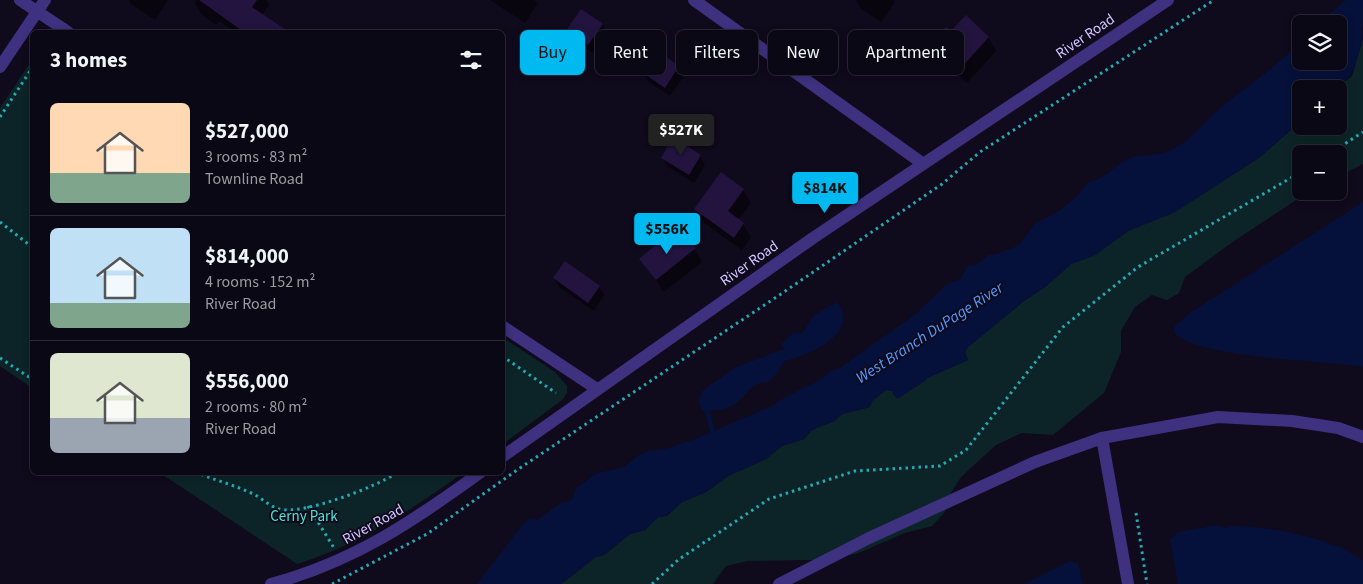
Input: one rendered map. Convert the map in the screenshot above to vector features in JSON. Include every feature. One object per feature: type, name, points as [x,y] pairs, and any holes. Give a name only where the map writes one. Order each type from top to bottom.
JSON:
[{"type":"street","points":[[20,0],[65,30]]},
{"type":"street","points":[[0,67],[45,0]]},
{"type":"street","points":[[694,0],[922,163]]},
{"type":"street","name":"River Road","points":[[505,455],[922,163],[1168,0]]},
{"type":"street","points":[[505,328],[597,389]]},
{"type":"street","points":[[779,584],[869,538],[1026,466],[1102,438],[1218,417],[1292,421],[1338,428],[1363,438]]},
{"type":"street","points":[[1102,438],[1128,584]]},
{"type":"street","name":"River Road","points":[[271,584],[341,560],[383,539],[428,512],[477,475]]},
{"type":"path","points":[[332,584],[428,534],[517,470],[778,296],[934,189],[980,152],[1214,0]]},
{"type":"path","points":[[0,117],[30,71]]},
{"type":"path","points":[[1343,145],[1363,132]]},
{"type":"path","points":[[652,584],[678,560],[769,499],[855,471],[940,466],[966,450],[1063,327],[1138,266],[1292,177]]},
{"type":"path","points":[[0,222],[30,245]]},
{"type":"path","points":[[0,358],[30,379]]},
{"type":"path","points":[[505,358],[556,393]]},
{"type":"path","points":[[203,475],[253,494],[280,510],[308,506],[369,489],[393,475]]},
{"type":"path","points":[[308,506],[341,560]]},
{"type":"path","points":[[1136,513],[1147,584]]},
{"type":"green space","points":[[1363,39],[1363,164],[1347,172],[1347,145],[1292,145],[1292,200],[1296,200],[1234,241],[1185,277],[1179,293],[1167,300],[1152,295],[1135,307],[1121,331],[1121,352],[1104,393],[1053,435],[1022,433],[996,445],[961,477],[949,496],[945,512],[932,526],[905,533],[856,554],[817,560],[748,561],[726,566],[713,584],[561,584],[596,557],[604,555],[630,534],[645,530],[658,517],[667,516],[682,502],[706,492],[728,476],[766,459],[782,446],[804,439],[812,430],[834,421],[842,414],[870,407],[872,401],[886,390],[892,391],[894,396],[927,378],[968,360],[965,352],[968,347],[1024,301],[1045,287],[1071,264],[1095,255],[1128,231],[1175,212],[1260,157],[1292,129],[1292,135],[1347,135],[1347,80],[1352,76]]},
{"type":"green space","points":[[30,63],[30,387],[0,366],[0,108]]},
{"type":"green space","points":[[505,339],[555,372],[567,386],[567,393],[562,400],[505,443]]},
{"type":"green space","name":"Cerny Park","points":[[163,475],[460,475],[384,525],[342,547],[297,564]]},
{"type":"water","name":"West Branch DuPage River","points":[[1346,0],[1363,0],[1360,49],[1352,72],[1346,80],[1292,80],[1292,129],[1260,157],[1175,212],[1128,231],[1095,255],[1071,264],[1045,287],[1024,301],[968,347],[965,352],[968,360],[927,378],[899,398],[896,398],[892,391],[886,390],[872,401],[870,407],[842,414],[835,421],[812,430],[804,439],[782,446],[766,459],[728,476],[706,492],[682,502],[666,516],[658,517],[645,530],[630,534],[604,555],[596,557],[561,584],[477,584],[523,524],[530,518],[537,520],[561,503],[571,501],[576,488],[597,473],[624,467],[637,456],[647,451],[665,449],[695,439],[774,405],[787,396],[826,376],[830,371],[838,369],[913,316],[947,284],[961,279],[967,266],[978,264],[988,255],[994,255],[1019,245],[1036,223],[1059,211],[1077,196],[1088,182],[1103,177],[1130,158],[1159,154],[1180,145],[1226,103],[1275,66],[1292,50],[1292,70],[1347,70],[1347,15],[1328,15]]},
{"type":"water","points":[[1363,202],[1363,367],[1235,353],[1188,342],[1174,333],[1175,325],[1193,311]]},
{"type":"water","points":[[837,302],[843,313],[843,324],[838,333],[829,341],[806,354],[784,361],[778,372],[768,382],[758,384],[732,405],[720,410],[702,410],[699,402],[702,391],[734,368],[784,349],[781,344],[794,332],[802,334],[814,315]]},
{"type":"water","points":[[1217,525],[1227,529],[1228,526],[1241,526],[1278,530],[1315,538],[1327,542],[1327,544],[1341,547],[1363,560],[1363,584],[1178,584],[1170,540],[1178,532]]},
{"type":"water","points":[[1070,561],[1078,563],[1083,584],[1024,584]]},
{"type":"building","points":[[199,0],[257,0],[252,7],[286,30],[241,30]]},
{"type":"building","points":[[581,9],[603,24],[599,30],[595,30],[595,35],[588,45],[585,43],[585,30],[567,30]]},
{"type":"building","points":[[966,15],[989,37],[964,64],[964,30],[952,30]]},
{"type":"building","points":[[666,57],[676,64],[676,71],[665,88],[646,75],[666,75]]},
{"type":"building","points":[[673,137],[701,155],[689,175],[661,158]]},
{"type":"building","points":[[721,172],[744,189],[728,211],[744,223],[734,238],[694,209]]},
{"type":"building","points":[[680,229],[696,248],[656,280],[639,259],[663,239],[670,243]]},
{"type":"building","points":[[565,261],[600,286],[588,303],[553,278]]},
{"type":"waterway","points":[[707,411],[714,436]]}]
